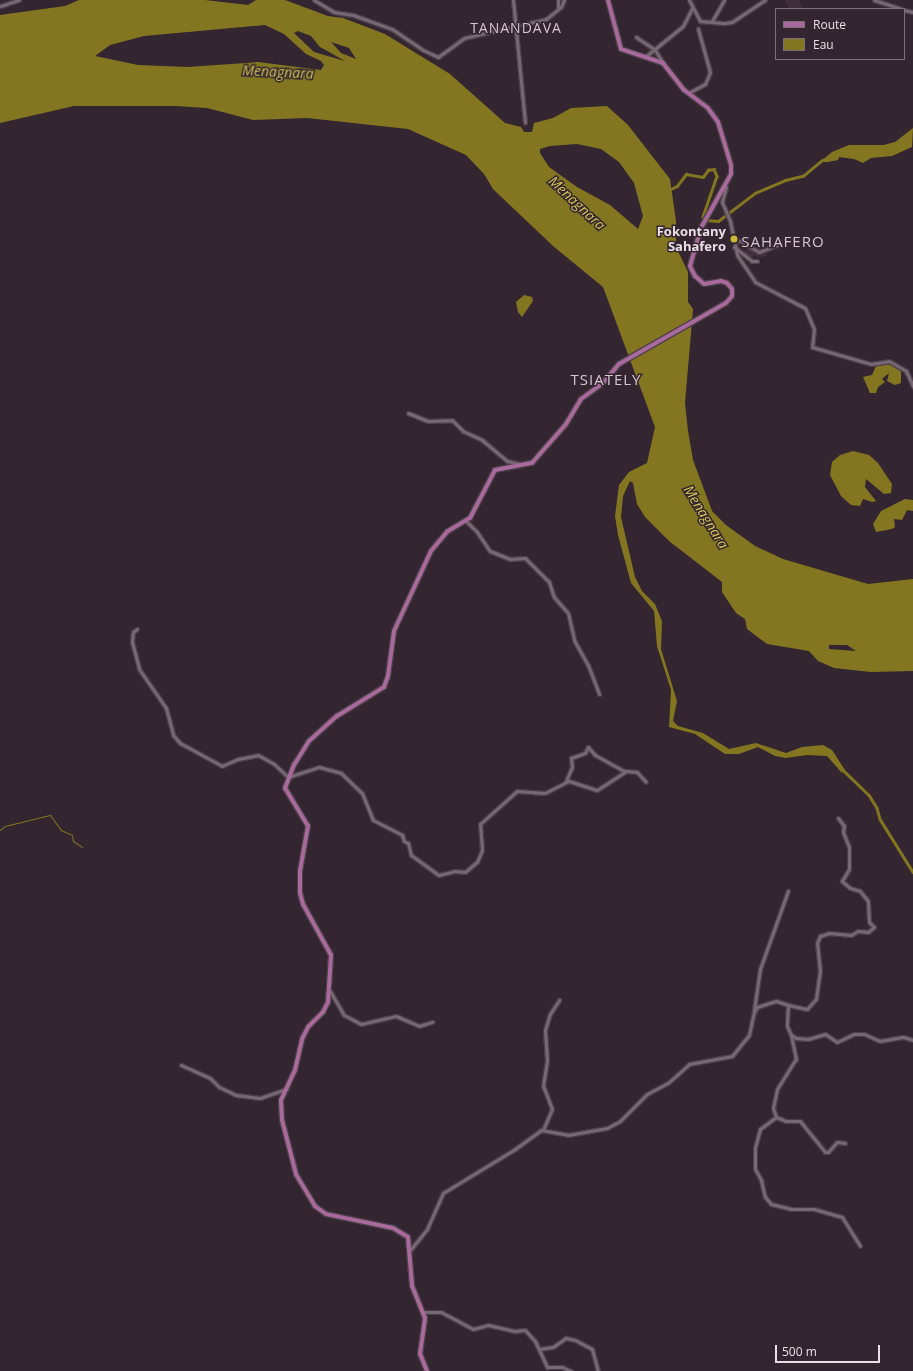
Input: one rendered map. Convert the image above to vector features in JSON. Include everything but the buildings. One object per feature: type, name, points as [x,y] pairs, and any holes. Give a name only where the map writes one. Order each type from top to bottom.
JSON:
[{"type":"main road","points":[[427,1371],[420,1354],[425,1326],[422,1312],[412,1285],[411,1249],[408,1237],[400,1230],[364,1220],[326,1214],[314,1206],[296,1174],[282,1120],[280,1106],[295,1070],[302,1039],[308,1027],[327,1005],[330,951],[303,904],[300,893],[300,871],[308,826],[302,813],[285,788],[288,777],[304,748],[314,736],[338,716],[384,687],[388,676],[394,631],[431,551],[448,531],[466,521],[495,470],[532,463],[566,424],[581,399],[603,383],[614,368],[625,360],[720,306],[732,296],[730,285],[721,281],[704,284],[695,276],[690,266],[707,216],[726,187],[731,174],[731,165],[718,122],[708,108],[688,93],[666,66],[626,52],[620,47],[608,0]]},
{"type":"street","points":[[0,6],[19,0]]},
{"type":"street","points":[[314,0],[334,12],[353,15],[392,29],[423,50],[438,57],[458,40],[546,19],[558,9],[564,0]]},
{"type":"street","points":[[512,0],[525,122]]},
{"type":"street","points":[[558,0],[558,9]]},
{"type":"street","points":[[689,0],[692,8],[699,14],[700,21],[732,22],[765,0]]},
{"type":"street","points":[[712,21],[724,0]]},
{"type":"street","points":[[874,0],[900,8]]},
{"type":"street","points":[[644,58],[683,26],[692,8]]},
{"type":"street","points":[[688,93],[705,84],[710,72],[698,29]]},
{"type":"street","points":[[636,37],[654,50],[666,66]]},
{"type":"street","points":[[726,187],[722,202],[728,216],[734,247],[755,282],[805,308],[814,330],[812,347],[871,364],[889,361],[906,371],[913,386]]},
{"type":"street","points":[[733,237],[759,252],[777,245]]},
{"type":"street","points":[[734,247],[752,261],[757,261]]},
{"type":"street","points":[[408,414],[428,420],[452,420],[463,431],[482,440],[507,461],[532,463]]},
{"type":"street","points":[[466,521],[478,532],[490,551],[510,559],[524,558],[549,582],[554,597],[568,613],[574,640],[588,665],[599,694]]},
{"type":"street","points":[[137,629],[133,632],[132,642],[139,669],[152,684],[166,708],[177,740],[222,766],[238,759],[258,755],[274,764],[288,777],[319,767],[344,776],[362,793],[373,820],[399,833],[404,841],[408,843],[412,855],[439,875],[455,871],[465,872],[477,862],[482,850],[480,824],[515,792],[527,790],[545,793],[566,781],[572,767],[571,758],[585,753],[588,747],[595,755],[624,771],[637,772],[646,782]]},
{"type":"street","points":[[566,781],[597,790],[624,771]]},
{"type":"street","points":[[754,1012],[758,1007],[776,1001],[807,1009],[816,1000],[820,971],[817,943],[820,936],[829,933],[851,935],[858,931],[868,932],[874,927],[869,922],[868,901],[860,891],[850,888],[842,881],[849,869],[849,847],[843,832],[844,826],[838,818]]},
{"type":"street","points":[[544,1130],[568,1135],[607,1128],[689,1064],[732,1056],[749,1035],[760,969],[788,891]]},
{"type":"street","points":[[329,989],[342,1013],[361,1024],[396,1016],[419,1026],[432,1022]]},
{"type":"street","points":[[411,1249],[427,1229],[443,1193],[544,1130],[552,1109],[543,1086],[547,1060],[545,1030],[550,1014],[559,1000]]},
{"type":"street","points":[[788,1005],[785,1019],[791,1035],[796,1059],[777,1089],[773,1108],[776,1117],[786,1121],[800,1120],[825,1152],[828,1152],[837,1142],[845,1143]]},
{"type":"street","points":[[791,1035],[805,1039],[825,1034],[837,1042],[859,1034],[867,1034],[880,1041],[903,1037],[913,1040]]},
{"type":"street","points":[[181,1066],[210,1078],[219,1088],[236,1095],[260,1098],[286,1089]]},
{"type":"street","points":[[776,1117],[760,1129],[755,1148],[755,1169],[761,1180],[765,1197],[771,1204],[791,1208],[814,1209],[842,1218],[860,1246]]},
{"type":"street","points":[[422,1312],[441,1312],[473,1329],[488,1325],[515,1331],[524,1330],[539,1349],[547,1367],[562,1367],[571,1371]]},
{"type":"street","points":[[539,1349],[553,1347],[566,1338],[574,1340],[592,1349],[598,1371]]},
{"type":"shaded area","points":[[785,0],[799,0],[803,8],[789,8]]},
{"type":"shaded area","points":[[750,247],[759,253],[766,252],[767,256],[758,258],[756,255],[751,258],[744,252]]},
{"type":"water","name":"Menagnara","points":[[79,0],[205,0],[248,5],[256,0],[285,0],[328,16],[343,18],[385,34],[450,74],[505,123],[521,127],[524,132],[532,132],[534,123],[553,118],[571,108],[607,106],[628,125],[670,179],[676,221],[676,247],[688,272],[688,302],[693,309],[685,403],[688,431],[693,460],[712,511],[726,525],[755,546],[783,559],[868,584],[913,579],[913,671],[871,672],[834,668],[818,661],[809,651],[767,644],[747,629],[745,619],[736,613],[722,592],[722,582],[669,541],[645,517],[637,504],[633,483],[630,481],[623,496],[621,517],[635,577],[642,591],[655,604],[662,621],[661,649],[677,701],[673,721],[678,726],[703,733],[729,749],[756,743],[786,753],[802,747],[823,745],[832,750],[845,770],[842,773],[827,756],[807,755],[786,758],[775,756],[758,747],[739,754],[725,754],[695,734],[669,727],[671,690],[657,646],[654,611],[631,583],[618,535],[615,516],[619,485],[629,472],[647,463],[655,427],[603,287],[553,246],[493,189],[484,174],[466,155],[408,129],[307,118],[253,120],[207,108],[175,106],[74,106],[0,123],[0,15],[65,6]],"holes":[[[265,25],[284,34],[306,54],[321,61],[324,65],[321,70],[258,62],[188,67],[138,65],[95,56],[110,45],[144,36]],[[298,31],[311,36],[320,47],[345,61],[314,52],[294,33]],[[331,42],[349,48],[356,59],[341,53]],[[577,144],[601,149],[619,162],[634,183],[643,216],[638,229],[610,205],[577,187],[549,167],[540,153],[540,149],[550,146]],[[829,645],[847,645],[856,651],[829,649]]]},
{"type":"water","points":[[913,128],[912,147],[892,156],[871,158],[863,163],[854,159],[839,157],[838,160],[820,162],[832,152],[849,145],[884,145],[895,142]]},
{"type":"water","points":[[524,295],[532,297],[533,301],[522,317],[518,312],[516,302]]},
{"type":"water","points":[[888,363],[901,371],[901,383],[895,385],[887,381],[889,373],[882,379],[885,382],[878,387],[876,393],[870,393],[863,377],[872,375],[876,366]]},
{"type":"water","points":[[853,451],[869,455],[878,463],[892,484],[891,493],[884,494],[866,479],[865,487],[876,501],[872,502],[863,499],[860,506],[851,505],[841,496],[830,475],[832,462],[840,455]]},
{"type":"water","points":[[905,499],[913,500],[913,511],[907,510],[902,520],[894,519],[895,527],[892,529],[876,532],[873,524],[881,511]]},
{"type":"waterway","points":[[669,190],[677,186],[686,174],[703,177],[708,170],[714,169],[717,176],[703,217],[706,220],[718,221],[755,193],[785,180],[803,176],[822,160]]},
{"type":"waterway","points":[[843,770],[869,795],[877,808],[880,819],[913,872]]},
{"type":"waterway","points":[[0,830],[5,826],[50,815],[61,830],[72,835],[73,841],[82,847]]},
{"type":"place","name":"Fokontany Sahafero","points":[[734,239]]},
{"type":"district","name":"TANANDAVA","points":[[516,28]]},
{"type":"district","name":"SAHAFERO","points":[[783,242]]},
{"type":"district","name":"TSIATELY","points":[[606,380]]}]
